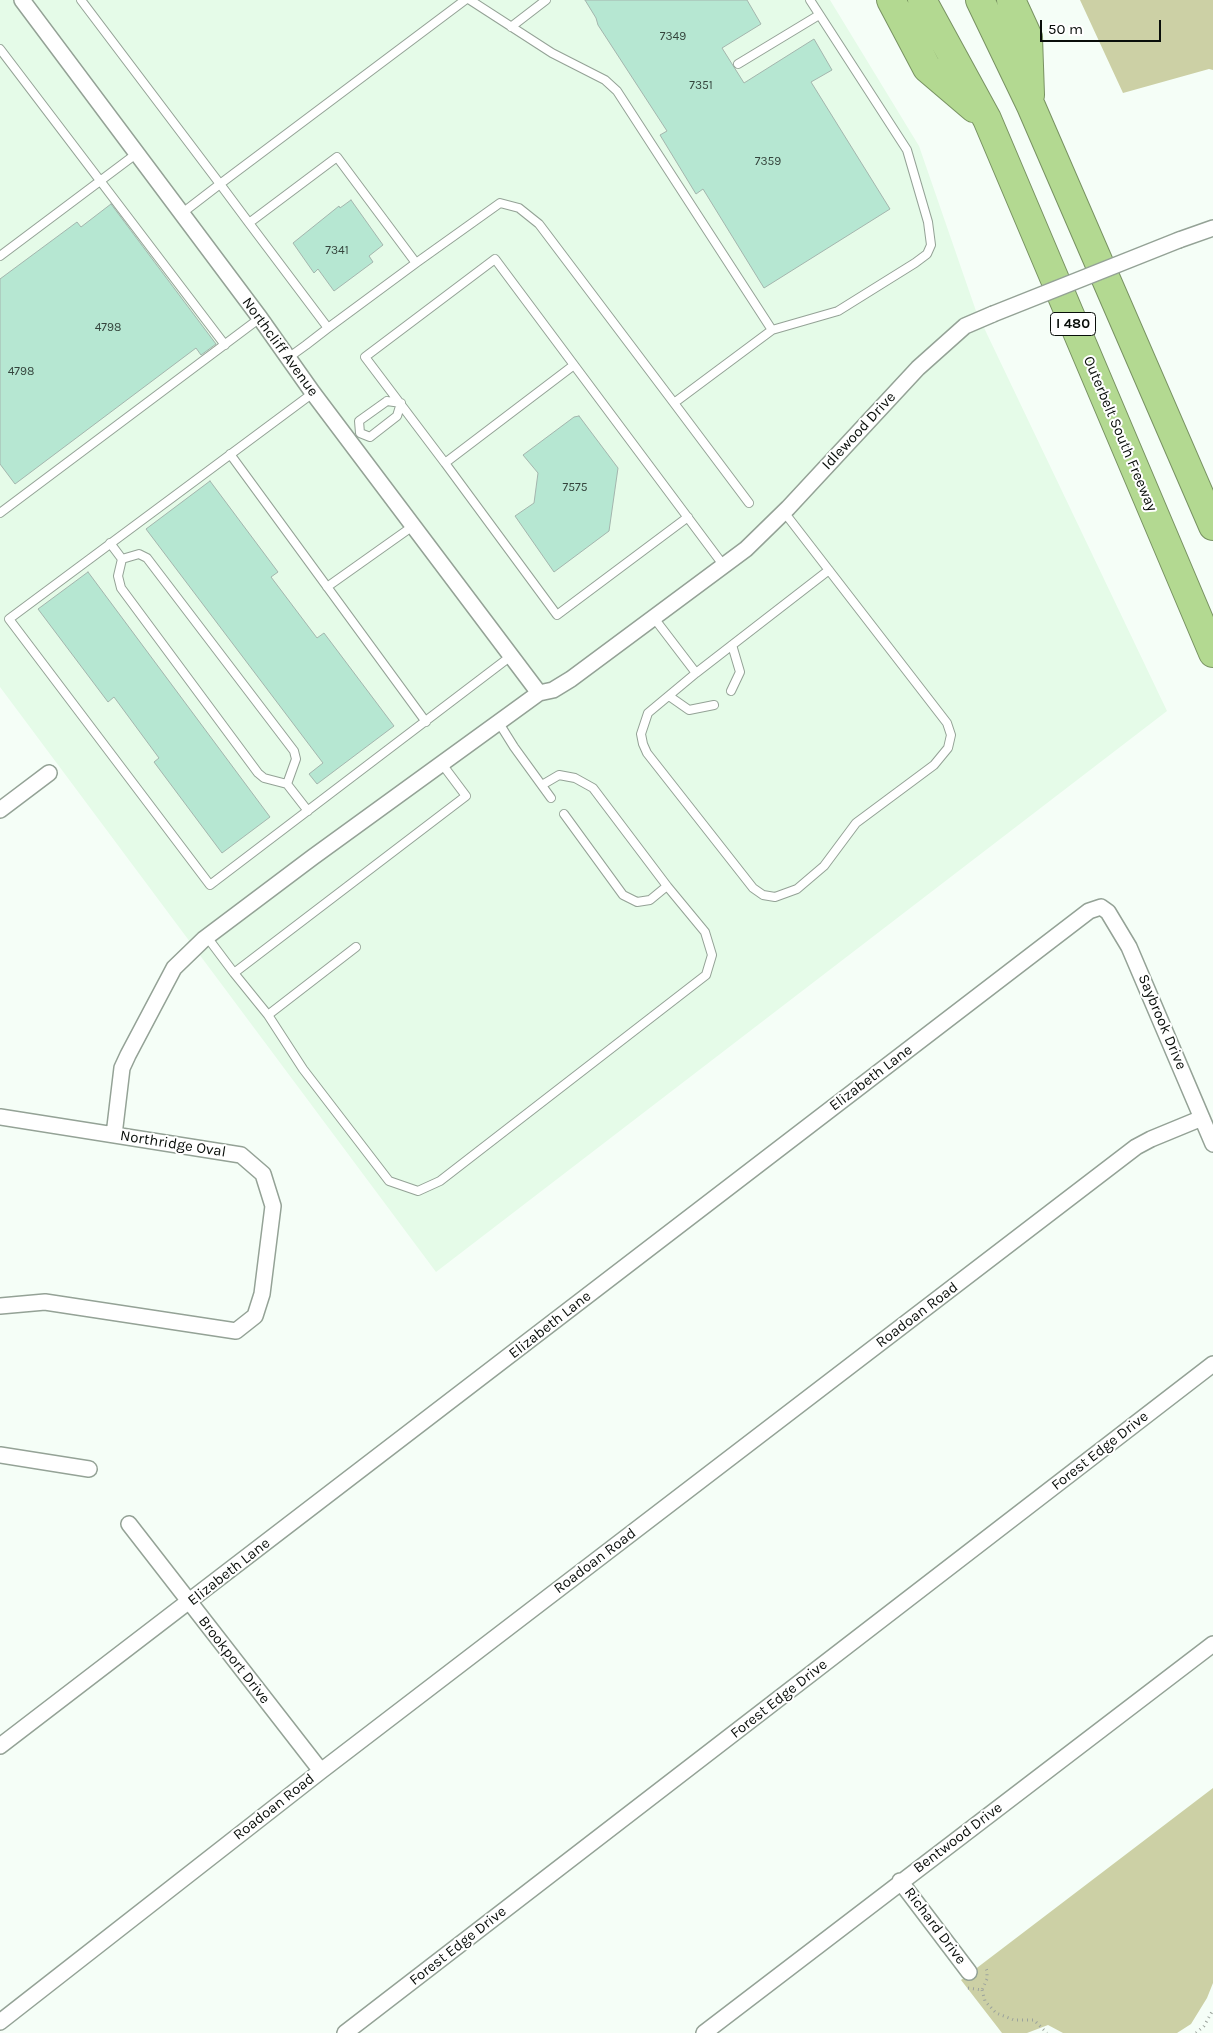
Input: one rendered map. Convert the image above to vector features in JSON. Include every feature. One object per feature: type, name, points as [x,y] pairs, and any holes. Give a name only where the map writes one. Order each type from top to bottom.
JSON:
[{"type":"highway","points":[[891,0],[927,68],[987,119]]},
{"type":"highway","name":"Outerbelt South Freeway","points":[[922,0],[987,119],[1213,653]]},
{"type":"highway","points":[[980,0],[1030,106],[1213,526]]},
{"type":"highway","points":[[1011,0],[1028,37],[1030,106]]},
{"type":"street","name":"Northcliff Avenue","points":[[22,0],[260,318],[313,393],[355,437],[412,526],[539,693]]},
{"type":"street","name":"Idlewood Drive","points":[[114,1135],[122,1068],[128,1055],[174,968],[207,937],[313,856],[539,693],[559,687],[746,549],[784,512],[918,368],[966,326],[1213,228]]},
{"type":"street","points":[[0,810],[49,773]]},
{"type":"street","name":"Saybrook Drive","points":[[1101,907],[1113,919],[1138,964],[1213,1144]]},
{"type":"street","name":"Elizabeth Lane","points":[[0,1746],[1089,911],[1101,907]]},
{"type":"street","name":"Northridge Oval","points":[[0,1117],[241,1155],[263,1174],[273,1206],[262,1294],[255,1316],[236,1331],[45,1302],[0,1306]]},
{"type":"street","name":"Roadoan Road","points":[[0,2022],[321,1771],[1136,1147],[1202,1118]]},
{"type":"street","name":"Forest Edge Drive","points":[[345,2033],[1213,1364]]},
{"type":"street","points":[[0,1456],[88,1469]]},
{"type":"street","name":"Brookport Drive","points":[[129,1524],[321,1771]]},
{"type":"street","name":"Bentwood Drive","points":[[704,2033],[900,1881],[1213,1644]]},
{"type":"street","name":"Richard Drive","points":[[900,1881],[969,1972]]},
{"type":"lane","points":[[81,0],[328,328]]},
{"type":"lane","points":[[181,214],[465,0]]},
{"type":"lane","points":[[470,0],[552,53],[605,80],[617,91],[772,330]]},
{"type":"lane","points":[[511,27],[546,0]]},
{"type":"lane","points":[[674,403],[772,330],[838,310],[915,263],[927,254],[931,245],[928,222],[907,150],[810,0]]},
{"type":"lane","points":[[738,64],[819,15]]},
{"type":"lane","points":[[0,49],[225,345]]},
{"type":"lane","points":[[0,256],[136,154]]},
{"type":"lane","points":[[249,223],[337,157],[416,263]]},
{"type":"lane","points":[[288,358],[500,202],[519,208],[539,224],[749,503]]},
{"type":"lane","points":[[688,517],[557,615],[446,463],[365,357],[496,259],[574,365],[688,517],[724,566]]},
{"type":"lane","points":[[0,513],[260,318]]},
{"type":"lane","points":[[446,463],[574,365]]},
{"type":"lane","points":[[313,393],[9,619],[210,885],[511,656]]},
{"type":"lane","points":[[387,402],[401,403],[397,416],[370,437],[355,437],[359,421],[387,402]]},
{"type":"lane","points":[[230,454],[426,722]]},
{"type":"lane","points":[[784,512],[947,723],[950,729],[950,741],[943,755],[934,765],[856,822],[824,866],[797,890],[775,897],[763,895],[752,888],[647,753],[641,734],[643,723],[648,713],[696,673],[828,570]]},
{"type":"lane","points":[[327,588],[412,526]]},
{"type":"lane","points":[[110,543],[122,559]]},
{"type":"lane","points":[[122,559],[139,554],[147,558],[294,751],[296,759],[287,784]]},
{"type":"lane","points":[[122,559],[118,576],[121,588],[258,773],[264,778],[287,784],[308,811]]},
{"type":"lane","points":[[654,618],[696,673]]},
{"type":"lane","points":[[731,691],[740,672],[732,645]]},
{"type":"lane","points":[[669,696],[689,710],[714,705]]},
{"type":"lane","points":[[499,723],[551,798]]},
{"type":"lane","points":[[234,972],[466,796],[442,764]]},
{"type":"lane","points":[[207,937],[268,1015],[302,1069],[389,1181],[418,1191],[440,1181],[706,975],[712,955],[705,932],[667,886],[593,788],[575,778],[559,775],[542,786]]},
{"type":"lane","points":[[564,814],[623,895],[637,902],[650,900],[667,886]]},
{"type":"lane","points":[[268,1015],[356,947]]},
{"type":"path","points":[[982,1990],[985,2001],[996,2013],[1014,2020],[1034,2020],[1047,2033]]},
{"type":"path","points":[[1196,2033],[1204,2026],[1213,2010]]},
{"type":"shaded area","points":[[0,0],[830,0],[919,146],[976,311],[1167,711],[436,1272],[0,687]]},
{"type":"green space","points":[[1080,0],[1213,0],[1213,70],[1209,69],[1123,93]]},
{"type":"green space","points":[[1213,1788],[1213,1983],[1207,1998],[1191,2024],[1177,2033],[1063,2033],[1048,2025],[1027,2033],[1002,2033],[961,1980]]},
{"type":"building","points":[[585,0],[747,0],[761,24],[722,48],[744,83],[814,39],[832,70],[811,82],[890,209],[764,288],[703,189],[696,194],[660,135],[667,131],[598,25]]},
{"type":"building","points":[[351,200],[383,245],[369,256],[373,262],[334,291],[318,269],[314,273],[293,243],[339,206],[340,208]]},
{"type":"building","points":[[111,204],[216,344],[201,355],[196,348],[15,484],[0,464],[0,279],[77,222],[81,227]]},
{"type":"building","points":[[579,416],[618,468],[609,531],[554,572],[515,516],[534,503],[538,473],[523,455],[574,417]]},
{"type":"building","points":[[210,481],[278,572],[271,577],[317,638],[324,633],[394,726],[317,784],[309,774],[323,763],[146,529]]},
{"type":"building","points":[[88,572],[270,817],[222,853],[154,762],[159,758],[114,697],[108,702],[38,609]]}]
